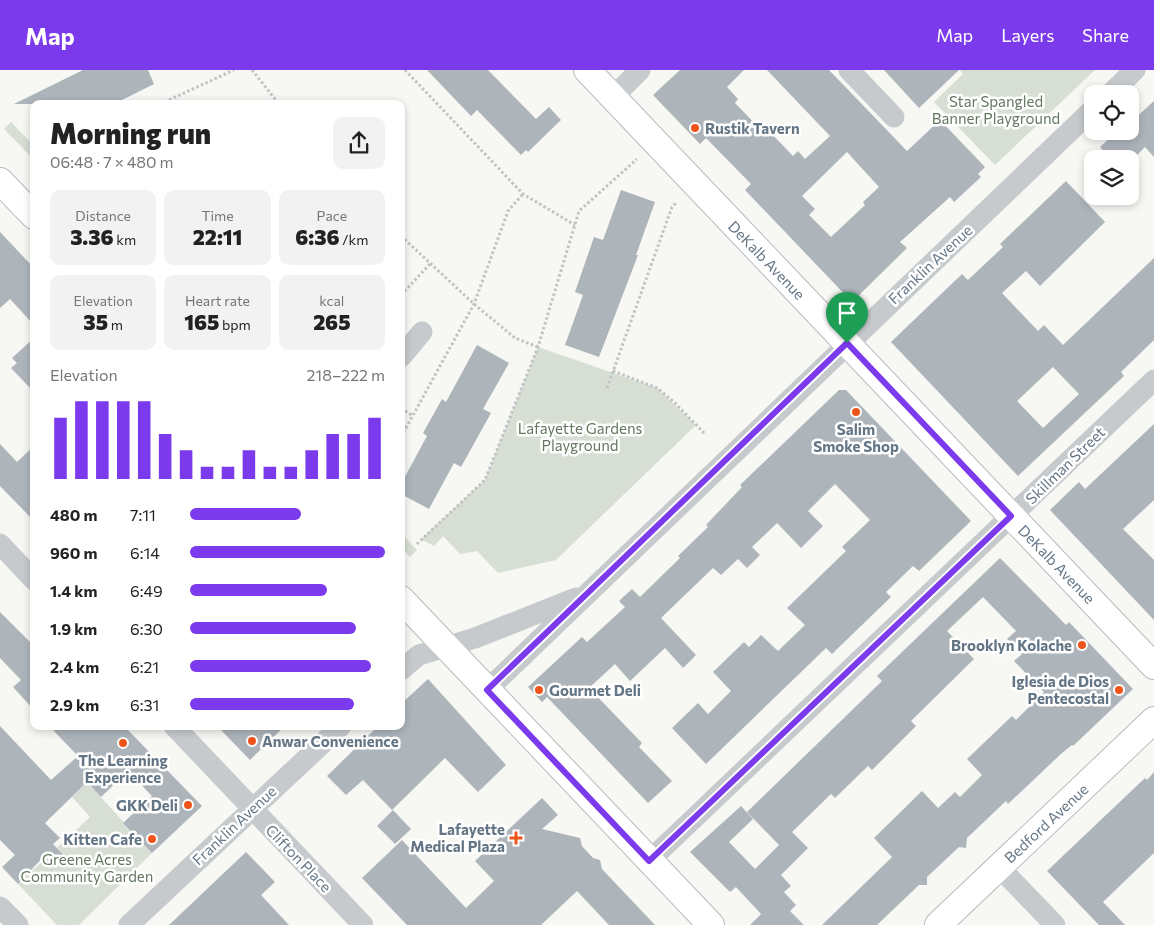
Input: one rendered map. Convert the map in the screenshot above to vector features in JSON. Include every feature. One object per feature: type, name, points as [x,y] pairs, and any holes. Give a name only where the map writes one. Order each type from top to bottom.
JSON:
[{"type":"main road","name":"DeKalb Avenue","points":[[587,70],[1154,666]]},
{"type":"main road","points":[[0,181],[30,212]]},
{"type":"main road","points":[[405,603],[711,925]]},
{"type":"main road","name":"Bedford Avenue","points":[[938,925],[1154,720]]},
{"type":"street","points":[[613,97],[640,70]]},
{"type":"street","points":[[849,70],[894,117]]},
{"type":"street","points":[[1119,85],[1135,70]]},
{"type":"street","name":"Franklin Avenue","points":[[487,690],[1084,118]]},
{"type":"street","points":[[405,352],[422,332]]},
{"type":"street","name":"Skillman Street","points":[[649,861],[1154,380]]},
{"type":"street","points":[[0,544],[30,576]]},
{"type":"street","points":[[405,666],[418,654],[526,620],[588,593]]},
{"type":"street","name":"Clifton Place","points":[[178,730],[363,925]]},
{"type":"street","name":"Franklin Avenue","points":[[129,925],[337,730]]},
{"type":"street","points":[[999,867],[1055,925]]},
{"type":"street","points":[[0,907],[18,925]]},
{"type":"path","points":[[169,100],[234,70]]},
{"type":"path","points":[[252,70],[276,100]]},
{"type":"path","points":[[405,70],[523,194],[575,225]]},
{"type":"path","points":[[417,544],[485,480],[538,346],[579,211],[636,159]]},
{"type":"path","points":[[405,430],[474,304],[508,211],[523,194]]},
{"type":"path","points":[[607,388],[672,207],[677,202]]},
{"type":"path","points":[[405,240],[474,304],[516,338],[538,346]]},
{"type":"path","points":[[405,291],[430,264]]},
{"type":"path","points":[[613,371],[658,388],[704,434]]},
{"type":"path","points":[[405,411],[413,416]]},
{"type":"green space","name":"Star Spangled Banner Playground","points":[[960,70],[1095,70],[995,165],[934,102],[963,74]]},
{"type":"green space","points":[[11,122],[30,142],[30,156],[4,129]]},
{"type":"green space","name":"Lafayette Gardens Playground","points":[[538,347],[657,388],[696,425],[556,560],[498,573],[477,551],[460,554],[443,536],[434,546],[421,539],[485,480]]},
{"type":"green space","points":[[405,537],[417,550],[410,557],[405,551]]},
{"type":"green space","name":"Greene Acres Community Garden","points":[[87,782],[152,853],[79,925],[57,925],[18,884],[90,817],[72,797]]},
{"type":"building","points":[[83,70],[148,70],[154,84],[122,100],[30,100],[30,104],[14,104]]},
{"type":"building","points":[[427,70],[488,70],[536,119],[549,107],[561,120],[528,152],[526,150],[521,155],[477,110],[471,116]]},
{"type":"building","points":[[680,70],[744,70],[727,87],[738,99],[735,103],[763,132],[767,129],[793,156],[798,151],[805,159],[830,136],[767,70],[829,70],[907,151],[940,120],[985,167],[978,174],[981,177],[954,202],[950,197],[900,242],[907,248],[852,302],[745,190],[751,184],[706,138],[700,144],[653,95]],"holes":[[[847,152],[879,187],[863,202],[865,205],[831,237],[809,215],[815,209],[802,196]]]},
{"type":"building","points":[[884,70],[959,70],[919,108]]},
{"type":"building","points":[[1154,101],[1154,157],[1145,147],[1139,153],[1139,150],[1103,150],[1100,147],[1108,140],[1139,140],[1139,115]]},
{"type":"building","points":[[1066,181],[1084,200],[1084,205],[1089,205],[1105,222],[1040,286],[1026,271],[1002,293],[1038,331],[1044,325],[1063,345],[1154,258],[1154,340],[1121,372],[1124,376],[1018,476],[891,342],[962,274],[968,280],[1003,247],[1000,244]],"holes":[[[1053,367],[1079,394],[1043,428],[1017,401]]]},
{"type":"building","points":[[621,190],[655,202],[636,255],[638,255],[599,357],[565,345],[583,295],[575,292],[594,237],[603,240]]},
{"type":"building","points":[[0,232],[30,264],[30,321],[10,299],[0,308]]},
{"type":"building","points":[[30,342],[30,388],[11,368],[17,363],[12,358]]},
{"type":"building","points":[[477,345],[509,363],[483,409],[491,413],[461,467],[454,463],[429,509],[405,496],[405,477],[427,436],[423,433],[442,399],[446,402]]},
{"type":"building","points":[[839,390],[846,390],[971,521],[919,571],[913,566],[886,592],[891,597],[832,654],[826,648],[706,764],[672,728],[698,703],[708,714],[731,691],[713,672],[744,642],[749,647],[761,635],[778,651],[805,625],[787,608],[846,551],[842,547],[870,520],[835,484],[808,511],[823,526],[801,548],[777,523],[752,547],[760,555],[747,568],[738,559],[721,575],[713,568],[661,618],[696,655],[683,668],[665,648],[630,681],[615,664],[589,688],[642,743],[639,747],[672,781],[648,803],[547,697],[542,702],[528,687],[582,637],[587,642],[625,607],[619,601],[632,589],[640,597],[680,558],[678,556],[708,527],[706,525],[742,487],[740,485]]},
{"type":"building","points":[[1154,424],[1154,500],[1123,529],[1154,560],[1154,620],[1050,510],[1079,482],[1085,489]]},
{"type":"building","points":[[0,444],[17,462],[30,450],[30,517],[0,486]]},
{"type":"building","points":[[1000,558],[1066,625],[1069,622],[1133,689],[1073,746],[1062,753],[1008,804],[1006,801],[967,838],[966,848],[959,847],[927,877],[927,885],[919,885],[877,925],[822,925],[892,857],[874,838],[922,791],[938,808],[955,792],[960,797],[982,775],[967,759],[1012,716],[1016,720],[1044,692],[1014,661],[1022,654],[1007,639],[1016,631],[983,597],[947,631],[974,659],[911,721],[916,726],[872,770],[868,766],[835,798],[831,794],[792,832],[808,848],[781,875],[791,886],[784,892],[796,905],[790,911],[804,925],[750,925],[761,914],[736,887],[730,892],[690,852],[741,806],[753,819],[729,842],[755,869],[779,845],[747,812],[882,681],[877,676]]},
{"type":"building","points":[[0,612],[30,642],[30,706],[13,687],[21,680],[0,658]]},
{"type":"building","points":[[428,679],[506,765],[478,792],[445,758],[392,810],[363,780],[346,795],[327,776],[374,730],[405,730],[405,700]]},
{"type":"building","points":[[0,726],[51,780],[78,756],[53,730],[128,730],[202,806],[152,853],[123,823],[152,796],[128,771],[101,797],[87,782],[45,823],[60,838],[53,844],[65,857],[46,854],[18,884],[2,867],[15,855],[0,840]]},
{"type":"building","points":[[221,730],[281,730],[250,760]]},
{"type":"building","points":[[1154,772],[1154,853],[1103,902],[1125,925],[1099,925],[1047,871],[1145,778],[1147,780]]},
{"type":"building","points":[[542,798],[558,815],[542,829],[580,838],[582,846],[593,858],[600,860],[602,869],[655,925],[609,925],[577,891],[541,925],[407,925],[362,878],[402,840],[466,908],[494,881],[475,861]]},
{"type":"building","points":[[393,810],[411,829],[395,844],[377,826]]},
{"type":"building","points":[[246,852],[275,882],[261,895],[289,925],[169,925]]},
{"type":"place","name":"Rustik Tavern","points":[[695,128]]},
{"type":"place","name":"Salim Smoke Shop","points":[[856,412]]},
{"type":"place","name":"Brooklyn Kolache","points":[[1082,645]]},
{"type":"place","name":"Gourmet Deli","points":[[539,690]]},
{"type":"place","name":"Iglesia de Dios Pentecostal","points":[[1119,690]]},
{"type":"place","name":"Anwar Convenience","points":[[252,741]]},
{"type":"place","name":"The Learning Experience","points":[[123,743]]},
{"type":"place","name":"GKK Deli","points":[[188,805]]},
{"type":"place","name":"Lafayette Medical Plaza","points":[[516,838]]},
{"type":"place","name":"Kitten Cafe","points":[[152,839]]},
{"type":"route","points":[[847,343],[1011,516],[649,861],[487,690],[847,343]]}]
